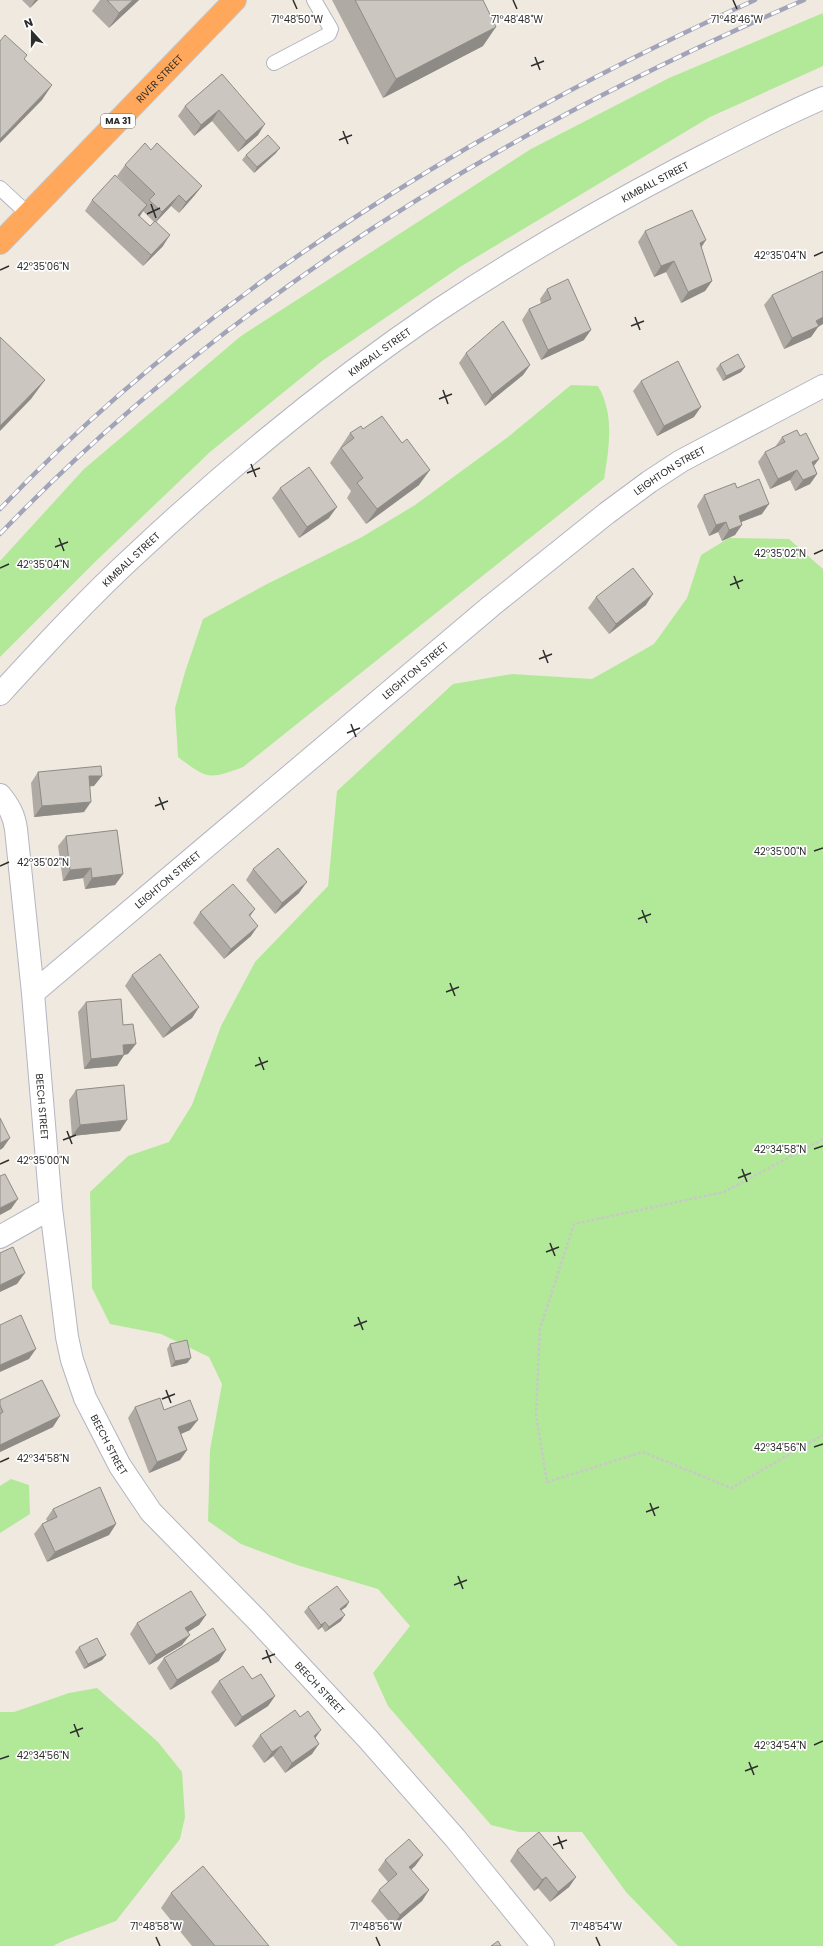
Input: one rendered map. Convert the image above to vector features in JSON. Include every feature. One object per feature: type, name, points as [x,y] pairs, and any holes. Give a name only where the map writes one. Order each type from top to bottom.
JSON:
[{"type":"highway","name":"RIVER STREET","points":[[0,243],[235,0]]},
{"type":"street","name":"KIMBALL STREET","points":[[0,694],[86,602],[146,544],[279,428],[393,342],[484,281],[565,231],[643,187],[728,143],[823,98]]},
{"type":"street","name":"LEIGHTON STREET","points":[[33,993],[492,606],[607,513],[680,461],[823,386]]},
{"type":"street","name":"BEECH STREET","points":[[0,795],[8,805],[14,817],[16,829],[33,993],[51,1208],[67,1337],[78,1381],[98,1426],[135,1491],[151,1512],[257,1620],[368,1739],[455,1838],[543,1946]]},
{"type":"street","points":[[0,1237],[51,1208]]},
{"type":"lane","points":[[274,64],[329,34],[331,29],[314,0]]},
{"type":"lane","points":[[0,188],[28,214]]},
{"type":"path","points":[[823,1139],[724,1192],[574,1224],[540,1329],[536,1415],[547,1482],[643,1452],[731,1488],[823,1435]]},
{"type":"green space","points":[[823,13],[823,66],[710,117],[460,267],[322,361],[210,452],[97,560],[0,657],[0,561],[84,469],[241,336],[531,149],[669,78]]},
{"type":"green space","points":[[571,385],[598,386],[607,408],[609,420],[609,444],[604,479],[243,767],[223,774],[209,775],[196,770],[178,757],[175,708],[185,672],[203,619],[265,585],[362,537],[415,505],[508,437]]},
{"type":"green space","points":[[729,538],[789,539],[823,569],[823,1946],[678,1946],[626,1892],[582,1832],[519,1832],[491,1825],[388,1706],[373,1673],[410,1626],[378,1589],[297,1565],[241,1544],[208,1521],[210,1450],[222,1384],[209,1357],[161,1334],[110,1324],[92,1288],[90,1192],[128,1156],[169,1142],[192,1105],[221,1026],[255,962],[328,886],[337,791],[453,684],[512,674],[592,679],[654,644],[687,598],[701,555]]},
{"type":"green space","points":[[11,1479],[29,1485],[30,1514],[0,1533],[0,1486]]},
{"type":"green space","points":[[97,1688],[158,1742],[182,1772],[185,1817],[180,1839],[116,1921],[53,1946],[0,1946],[0,1712],[14,1712],[69,1693]]},
{"type":"building","points":[[107,0],[133,0],[119,13]]},
{"type":"building","points":[[355,0],[483,0],[496,27],[396,79]]},
{"type":"building","points":[[5,35],[27,55],[24,59],[52,85],[0,139],[0,41]]},
{"type":"building","points":[[222,74],[265,124],[246,141],[219,110],[201,125],[185,106]]},
{"type":"building","points":[[268,135],[280,148],[257,167],[246,155]]},
{"type":"building","points":[[145,143],[151,150],[157,143],[202,186],[186,202],[179,195],[162,212],[149,200],[155,194],[125,165]]},
{"type":"building","points":[[115,175],[147,205],[138,215],[150,226],[155,221],[170,235],[151,255],[92,200]]},
{"type":"building","points":[[692,210],[706,240],[700,243],[712,281],[688,292],[674,261],[661,266],[645,231]]},
{"type":"building","points":[[823,271],[823,317],[816,321],[819,326],[792,338],[772,295]]},
{"type":"building","points":[[568,279],[591,330],[548,350],[529,309],[551,299],[547,289]]},
{"type":"building","points":[[503,321],[530,365],[492,395],[466,353]]},
{"type":"building","points":[[0,337],[45,380],[0,426]]},
{"type":"building","points":[[738,354],[745,367],[726,376],[720,364]]},
{"type":"building","points":[[678,361],[701,407],[664,426],[641,381]]},
{"type":"building","points":[[382,416],[402,443],[407,439],[430,470],[377,509],[357,483],[363,478],[341,448],[354,438],[350,433],[361,426],[363,429]]},
{"type":"building","points":[[797,430],[800,436],[806,433],[819,459],[812,462],[817,474],[803,480],[797,470],[778,479],[765,452],[785,442],[782,437]]},
{"type":"building","points":[[309,467],[337,507],[307,527],[280,488]]},
{"type":"building","points":[[759,479],[769,504],[739,516],[742,525],[729,530],[726,522],[716,525],[704,495],[735,483],[737,488]]},
{"type":"building","points":[[633,568],[653,594],[616,624],[596,597]]},
{"type":"building","points":[[101,766],[102,776],[89,776],[91,802],[42,806],[38,772]]},
{"type":"building","points":[[117,830],[123,874],[92,878],[91,868],[70,870],[66,836]]},
{"type":"building","points":[[278,848],[307,882],[282,903],[253,869]]},
{"type":"building","points":[[233,884],[255,909],[249,915],[258,926],[231,949],[200,912]]},
{"type":"building","points":[[160,954],[199,1007],[171,1028],[132,975]]},
{"type":"building","points":[[121,999],[123,1025],[133,1024],[136,1044],[123,1045],[124,1055],[91,1059],[86,1002]]},
{"type":"building","points":[[124,1085],[127,1120],[80,1125],[76,1090]]},
{"type":"building","points":[[0,1118],[10,1138],[0,1143]]},
{"type":"building","points":[[5,1174],[18,1199],[0,1208],[0,1176]]},
{"type":"building","points":[[13,1247],[25,1273],[0,1285],[0,1253]]},
{"type":"building","points":[[21,1315],[36,1349],[0,1365],[0,1325]]},
{"type":"building","points":[[187,1340],[191,1358],[175,1361],[170,1344]]},
{"type":"building","points":[[42,1380],[60,1416],[0,1445],[0,1414],[3,1412],[0,1405],[0,1400]]},
{"type":"building","points":[[160,1398],[164,1410],[190,1400],[198,1420],[178,1427],[187,1450],[157,1462],[135,1407]]},
{"type":"building","points":[[100,1487],[116,1524],[55,1552],[42,1524],[57,1517],[53,1509]]},
{"type":"building","points":[[337,1586],[349,1602],[340,1609],[345,1615],[329,1627],[325,1622],[321,1625],[308,1607]]},
{"type":"building","points":[[191,1591],[206,1615],[185,1628],[190,1635],[156,1655],[137,1623]]},
{"type":"building","points":[[213,1628],[226,1650],[177,1680],[164,1658]]},
{"type":"building","points":[[97,1638],[106,1655],[88,1664],[79,1647]]},
{"type":"building","points":[[243,1666],[252,1679],[261,1674],[275,1696],[242,1717],[219,1681]]},
{"type":"building","points":[[295,1710],[300,1717],[308,1711],[321,1730],[314,1736],[319,1744],[292,1763],[281,1746],[272,1752],[260,1735]]},
{"type":"building","points":[[539,1832],[576,1877],[558,1892],[546,1877],[542,1880],[517,1850]]},
{"type":"building","points":[[409,1839],[423,1855],[409,1867],[429,1890],[400,1915],[379,1890],[397,1874],[385,1860]]},
{"type":"building","points":[[203,1866],[269,1946],[215,1946],[171,1893]]},
{"type":"building","points":[[498,1941],[501,1946],[491,1946]]},
{"type":"railway","points":[[0,509],[81,429],[167,354],[258,284],[353,218],[451,157],[551,101],[653,48],[755,0]]},
{"type":"railway","points":[[0,534],[87,449],[178,370],[275,296],[375,227],[479,163],[585,104],[694,50],[804,0]]}]
